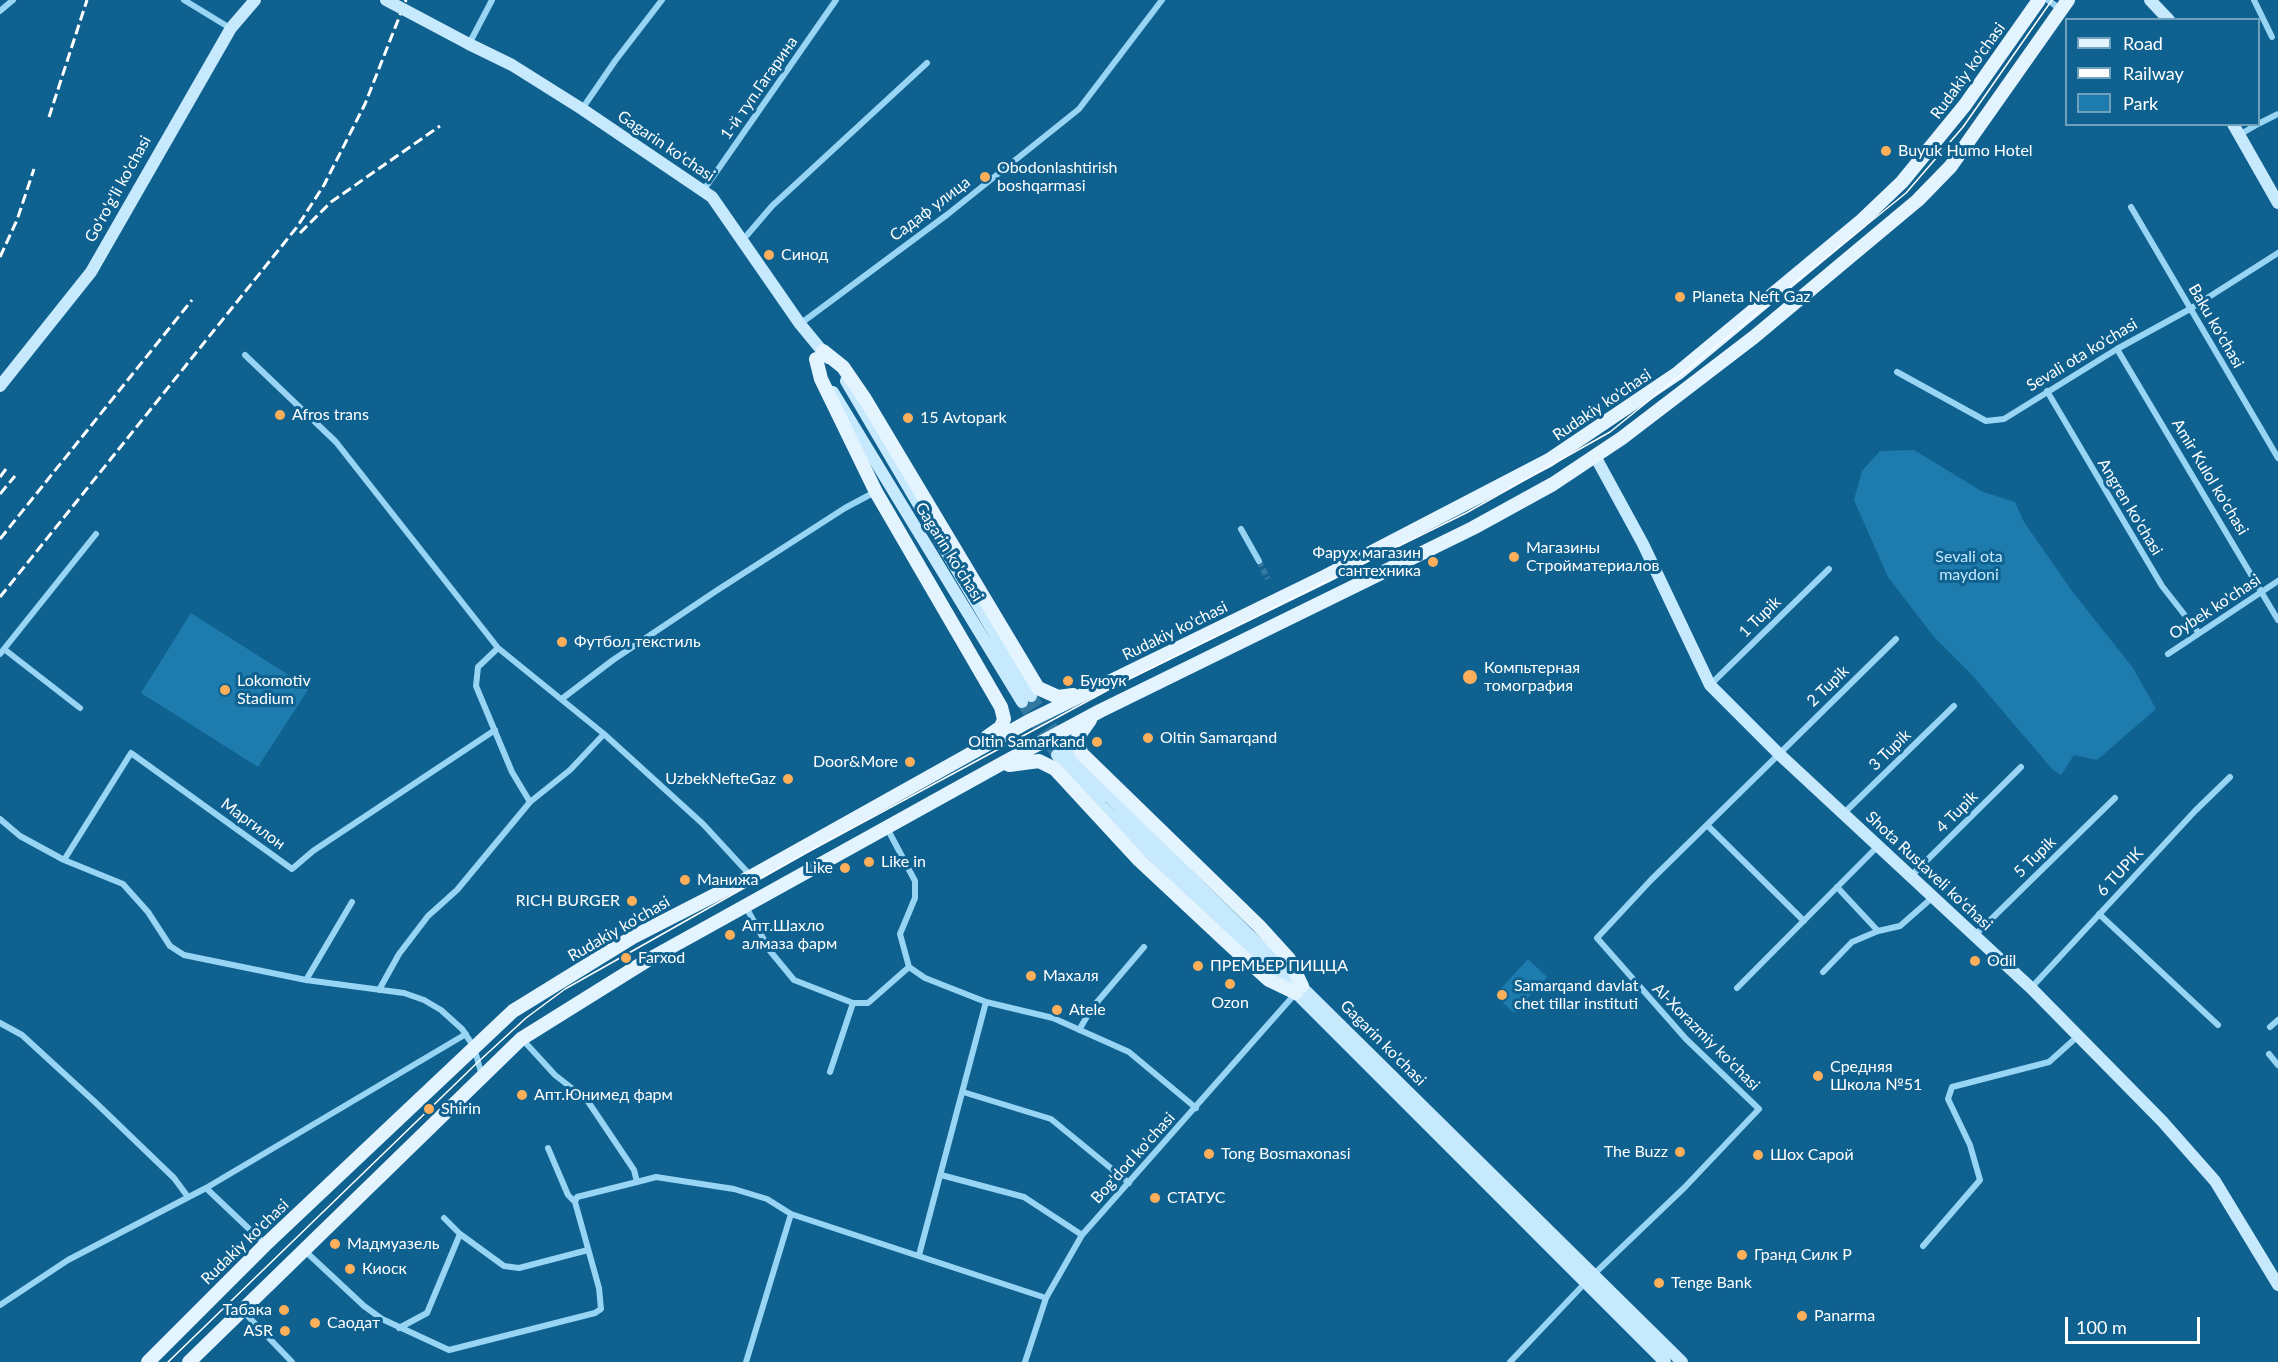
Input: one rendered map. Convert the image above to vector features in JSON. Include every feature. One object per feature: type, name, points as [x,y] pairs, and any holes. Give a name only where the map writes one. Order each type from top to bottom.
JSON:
[{"type":"main road","name":"Go'ro'g'li ko'chasi","points":[[0,386],[91,272],[231,28],[255,0]]},
{"type":"main road","name":"Gagarin ko'chasi","points":[[386,0],[512,65],[582,109],[712,197],[820,355],[846,381],[1026,699]]},
{"type":"main road","name":"Rudakiy ko'chasi","points":[[148,1362],[265,1245],[513,1011],[633,937],[752,876],[960,758],[1548,460],[1678,373],[1860,222],[1917,166],[1965,105],[2039,0]]},
{"type":"main road","points":[[2150,0],[2167,18]]},
{"type":"main road","points":[[189,1362],[521,1039],[646,961],[929,803],[1100,711],[1243,643],[1473,528],[1553,483],[1595,456],[1754,337],[1918,200],[1951,166],[2064,5]]},
{"type":"main road","points":[[2236,130],[2278,203]]},
{"type":"main road","points":[[1810,264],[1822,280]]},
{"type":"main road","points":[[960,758],[1001,727],[1004,714],[995,693],[876,492],[821,379],[820,355],[843,367],[865,399],[1038,688],[1058,697],[1093,690]]},
{"type":"main road","name":"Shota Rustaveli ko'chasi","points":[[1595,456],[1643,544],[1710,685],[1778,753],[1912,875],[2079,1035],[2214,1179],[2278,1285]]},
{"type":"main road","points":[[1232,621],[1243,643]]},
{"type":"main road","points":[[1100,711],[1079,732],[1077,742],[1081,753],[1258,926],[1288,959],[1299,989]]},
{"type":"main road","name":"Gagarin ko'chasi","points":[[1060,750],[1101,806],[1299,989],[1590,1279],[1682,1362]]},
{"type":"main road","points":[[992,769],[1033,761],[1049,765],[1139,860],[1231,946],[1269,980],[1299,989]]},
{"type":"main road","points":[[920,782],[929,803]]},
{"type":"main road","name":"Gagarin ko'chasi","points":[[1590,1279],[1665,1362]]},
{"type":"street","points":[[0,11],[13,0]]},
{"type":"street","points":[[184,0],[231,28]]},
{"type":"street","points":[[470,44],[492,0]]},
{"type":"street","points":[[582,109],[662,0]]},
{"type":"street","name":"1-й туп.Гагарина","points":[[703,191],[836,0]]},
{"type":"street","name":"Садаф улица","points":[[800,324],[948,214],[1079,109],[1162,0]]},
{"type":"street","points":[[2048,0],[2064,5]]},
{"type":"street","points":[[2254,0],[2272,37]]},
{"type":"street","points":[[742,241],[772,206],[927,63]]},
{"type":"street","points":[[2260,123],[2278,114]]},
{"type":"street","points":[[2236,130],[2251,126]]},
{"type":"street","name":"Baku ko'chasi","points":[[2131,207],[2278,458]]},
{"type":"street","name":"Sevali ota ko'chasi","points":[[1897,372],[1986,421],[2004,419],[2117,349],[2190,309],[2278,253]]},
{"type":"street","name":"Amir Kulol ko'chasi","points":[[2117,349],[2278,620]]},
{"type":"street","points":[[245,355],[336,442],[498,648],[563,698],[604,734],[703,824],[752,876]]},
{"type":"street","name":"Angren ko'chasi","points":[[2047,391],[2162,586],[2198,632]]},
{"type":"street","points":[[563,698],[613,660],[716,591],[845,508],[876,492]]},
{"type":"street","points":[[1241,529],[1259,561]]},
{"type":"street","points":[[80,708],[2,651],[96,534]]},
{"type":"street","name":"1 Tupik","points":[[1710,685],[1829,569]]},
{"type":"street","name":"Oybek ko'chasi","points":[[2168,654],[2278,581]]},
{"type":"street","name":"2 Tupik","points":[[1778,753],[1896,639]]},
{"type":"street","points":[[498,648],[478,667],[476,686],[512,772],[530,802]]},
{"type":"street","name":"3 Tupik","points":[[1844,813],[1954,706]]},
{"type":"street","name":"Маргилон","points":[[64,860],[131,753],[292,869],[313,851],[495,730]]},
{"type":"street","points":[[379,990],[399,954],[429,916],[457,890],[530,802],[570,770],[604,734]]},
{"type":"street","name":"Al-Xorazmiy ko'chasi","points":[[1510,1362],[1590,1279],[1685,1187],[1759,1109],[1686,1039],[1597,938],[1778,753]]},
{"type":"street","name":"4 Tupik","points":[[1912,875],[2021,767]]},
{"type":"street","name":"6 TUPIK","points":[[2031,988],[2195,811],[2230,777]]},
{"type":"street","name":"5 Tupik","points":[[1974,936],[2115,798]]},
{"type":"street","points":[[0,819],[20,836],[64,860],[123,885],[148,912],[170,946],[184,955],[306,980],[404,993],[424,1000],[441,1010],[466,1034],[474,1047],[482,1076]]},
{"type":"street","points":[[1707,825],[1804,921]]},
{"type":"street","points":[[887,828],[915,881],[915,898],[900,934],[909,967],[925,978],[986,1002],[1053,1018],[1129,1052],[1196,1108]]},
{"type":"street","points":[[1737,988],[1879,845]]},
{"type":"street","points":[[1837,887],[1878,931]]},
{"type":"street","points":[[1823,972],[1844,948],[1878,931],[1900,926],[1934,897]]},
{"type":"street","points":[[306,980],[352,902]]},
{"type":"street","points":[[746,907],[770,951],[794,980],[853,1003],[868,1003],[909,967]]},
{"type":"street","points":[[2099,914],[2218,1025]]},
{"type":"street","points":[[1079,1030],[1092,1008],[1144,946]]},
{"type":"street","name":"Bog'dod ko'chasi","points":[[1025,1362],[1046,1298],[1082,1235],[1299,989]]},
{"type":"street","points":[[920,1255],[986,1002]]},
{"type":"street","points":[[830,1072],[853,1003]]},
{"type":"street","points":[[2270,1027],[2278,1020]]},
{"type":"street","points":[[0,1023],[22,1035],[95,1102],[174,1178],[188,1197]]},
{"type":"street","points":[[0,1305],[37,1283],[68,1260],[206,1188],[466,1034]]},
{"type":"street","points":[[1923,1246],[1980,1180],[1970,1145],[1948,1099],[1952,1087],[2049,1062],[2079,1035]]},
{"type":"street","points":[[521,1039],[555,1075],[587,1100],[634,1170],[637,1182]]},
{"type":"street","points":[[2269,1054],[2278,1065]]},
{"type":"street","points":[[963,1092],[1051,1119],[1129,1183]]},
{"type":"street","points":[[304,1250],[363,1306],[399,1328],[449,1350],[595,1313],[601,1309],[600,1298],[588,1250],[574,1202],[568,1195],[548,1148]]},
{"type":"street","points":[[941,1174],[1024,1197],[1082,1235]]},
{"type":"street","points":[[574,1202],[577,1197],[656,1178],[734,1189],[767,1199],[791,1214],[1046,1298]]},
{"type":"street","points":[[206,1188],[265,1245]]},
{"type":"street","points":[[746,1362],[791,1214]]},
{"type":"street","points":[[444,1218],[460,1234],[504,1266],[519,1268],[588,1250]]},
{"type":"street","points":[[399,1328],[427,1313],[460,1234]]},
{"type":"street","points":[[243,1310],[292,1362]]},
{"type":"green space","name":"Sevali ota maydoni","points":[[1914,450],[1983,492],[2015,502],[2024,522],[2072,591],[2133,668],[2156,709],[2097,760],[2074,755],[2061,775],[2052,769],[1972,675],[1934,637],[1888,577],[1854,500],[1862,471],[1880,451]]},
{"type":"green space","name":"Lokomotiv Stadium","points":[[191,613],[309,688],[258,767],[141,693]]},
{"type":"green space","points":[[1528,959],[1547,977],[1514,1013],[1495,995]]},
{"type":"tunnel","points":[[1259,561],[1268,579]]},
{"type":"tunnel","points":[[1031,696],[1064,746]]},
{"type":"tunnel","points":[[1022,702],[1057,755]]},
{"type":"tram line","points":[[168,1362],[478,1062],[526,1018],[565,989],[806,853],[1121,683],[1466,513],[1610,432],[1906,193],[1963,127],[2052,0]]},
{"type":"railway","points":[[49,117],[87,0]]},
{"type":"railway","points":[[0,597],[297,227],[324,185],[365,104],[406,0]]},
{"type":"railway","points":[[300,233],[331,202],[440,126]]},
{"type":"railway","points":[[0,257],[17,220],[34,169]]},
{"type":"railway","points":[[0,539],[192,300]]},
{"type":"railway","points":[[0,477],[6,469]]},
{"type":"railway","points":[[0,494],[15,476]]},
{"type":"place","name":"Buyuk Humo Hotel","points":[[1886,151]]},
{"type":"place","name":"Obodonlashtirish boshqarmasi","points":[[985,177]]},
{"type":"place","name":"Синод","points":[[769,255]]},
{"type":"place","name":"Planeta Neft Gaz","points":[[1680,297]]},
{"type":"place","name":"Afros trans","points":[[280,415]]},
{"type":"place","name":"15 Avtopark","points":[[908,418]]},
{"type":"place","name":"Магазины Стройматериалов","points":[[1514,557]]},
{"type":"place","name":"Фарух магазин сантехника","points":[[1433,562]]},
{"type":"place","name":"Футбол текстиль","points":[[562,642]]},
{"type":"place","name":"Компьтерная томография","points":[[1470,677]]},
{"type":"place","name":"Буюук","points":[[1068,681]]},
{"type":"place","name":"Lokomotiv Stadium","points":[[225,690]]},
{"type":"place","name":"Oltin Samarqand","points":[[1148,738]]},
{"type":"place","name":"Oltin Samarkand","points":[[1097,742]]},
{"type":"place","name":"Door&More","points":[[910,762]]},
{"type":"place","name":"UzbekNefteGaz","points":[[788,779]]},
{"type":"place","name":"Like in","points":[[869,862]]},
{"type":"place","name":"Like","points":[[845,868]]},
{"type":"place","name":"Манижа","points":[[685,880]]},
{"type":"place","name":"RICH BURGER","points":[[632,901]]},
{"type":"place","name":"Апт.Шахло алмаза фарм","points":[[730,935]]},
{"type":"place","name":"Farxod","points":[[626,958]]},
{"type":"place","name":"Оdil","points":[[1975,961]]},
{"type":"place","name":"ПРЕМЬЕР ПИЦЦА","points":[[1198,966]]},
{"type":"place","name":"Махаля","points":[[1031,976]]},
{"type":"place","name":"Ozon","points":[[1230,984]]},
{"type":"place","name":"Samarqand davlat chet tillar instituti","points":[[1502,995]]},
{"type":"place","name":"Atele","points":[[1057,1010]]},
{"type":"place","name":"Средняя Школа №51","points":[[1818,1076]]},
{"type":"place","name":"Апт.Юнимед фарм","points":[[522,1095]]},
{"type":"place","name":"Shirin","points":[[429,1109]]},
{"type":"place","name":"The Buzz","points":[[1680,1152]]},
{"type":"place","name":"Tong Bosmaxonasi","points":[[1209,1154]]},
{"type":"place","name":"Шох Сарой","points":[[1758,1155]]},
{"type":"place","name":"СТАТУС","points":[[1155,1198]]},
{"type":"place","name":"Мадмуазель","points":[[335,1244]]},
{"type":"place","name":"Гранд Силк Р","points":[[1742,1255]]},
{"type":"place","name":"Киоск","points":[[350,1269]]},
{"type":"place","name":"Tenge Bank","points":[[1659,1283]]},
{"type":"place","name":"Табака","points":[[284,1310]]},
{"type":"place","name":"Panarma","points":[[1802,1316]]},
{"type":"place","name":"Саодат","points":[[315,1323]]},
{"type":"place","name":"ASR","points":[[285,1331]]}]
